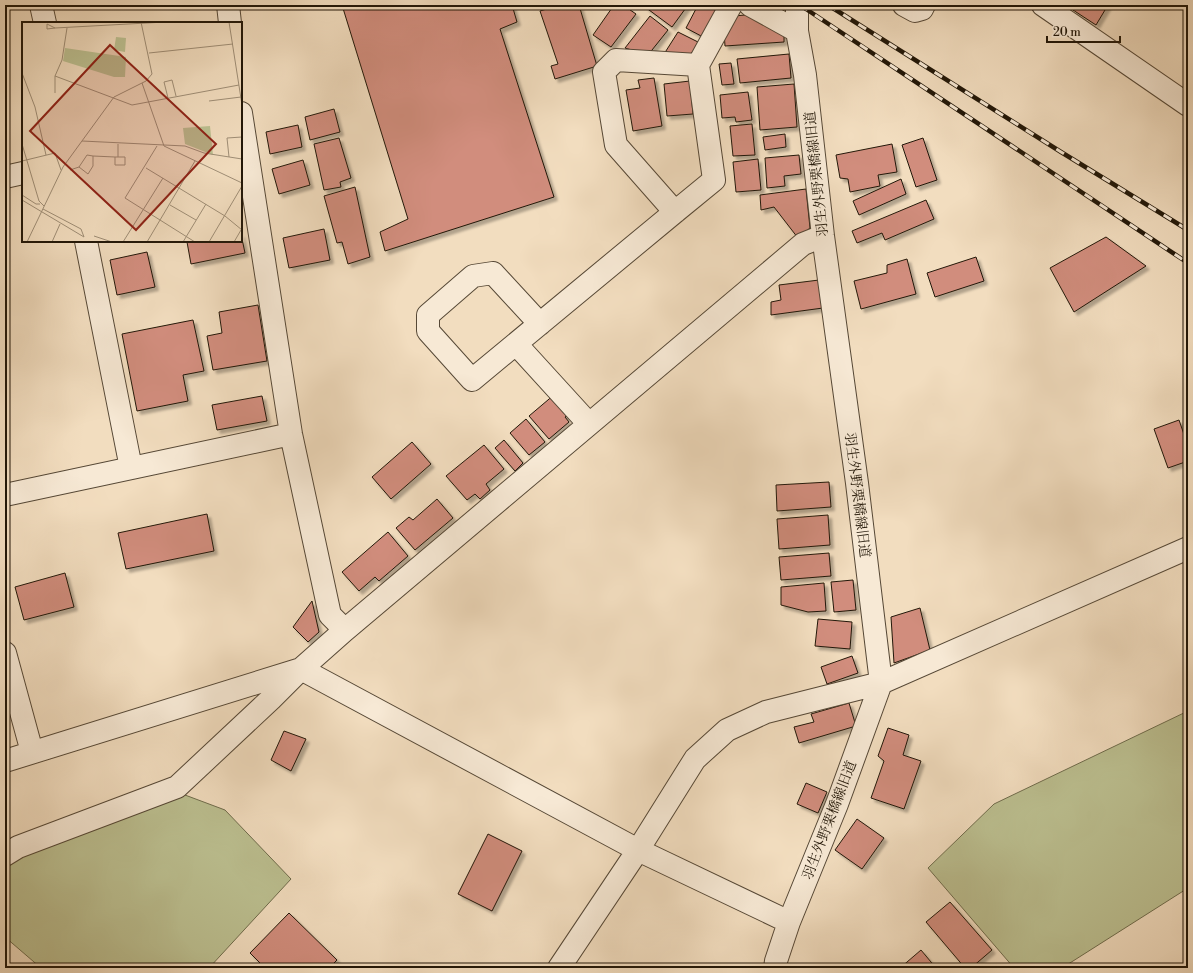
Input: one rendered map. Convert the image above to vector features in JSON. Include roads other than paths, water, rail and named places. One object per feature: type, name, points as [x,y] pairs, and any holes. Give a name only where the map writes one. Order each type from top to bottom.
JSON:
[{"type":"street","points":[[41,5],[45,22]]},
{"type":"street","points":[[228,5],[230,22]]},
{"type":"street","points":[[540,324],[493,273],[473,276],[428,315],[428,331],[472,380],[516,344],[714,180],[698,65],[730,5]]},
{"type":"street","points":[[750,5],[797,31]]},
{"type":"street","name":"羽生外野栗橋線旧道","points":[[775,968],[776,960],[789,922],[837,804],[881,683],[857,483],[823,236],[805,75],[797,31],[797,5]]},
{"type":"street","points":[[904,5],[915,11],[922,9],[924,5]]},
{"type":"street","points":[[1043,5],[1188,105]]},
{"type":"street","points":[[675,212],[616,145],[604,72],[616,60],[698,65]]},
{"type":"street","points":[[242,126],[291,434],[330,614],[345,630]]},
{"type":"street","points":[[5,177],[22,173]]},
{"type":"street","points":[[5,855],[18,847],[177,787],[271,699],[300,669],[345,630],[804,244],[823,236]]},
{"type":"street","points":[[86,242],[131,468]]},
{"type":"street","points":[[516,344],[589,424]]},
{"type":"street","points":[[5,495],[291,434]]},
{"type":"street","points":[[559,968],[638,850],[695,759],[728,730],[766,712],[881,683],[1188,548]]},
{"type":"street","points":[[5,653],[32,752]]},
{"type":"street","points":[[5,761],[300,669],[638,850],[789,922]]},
{"type":"railway","points":[[800,5],[1188,263]]},
{"type":"railway","points":[[828,5],[1188,230]]}]
